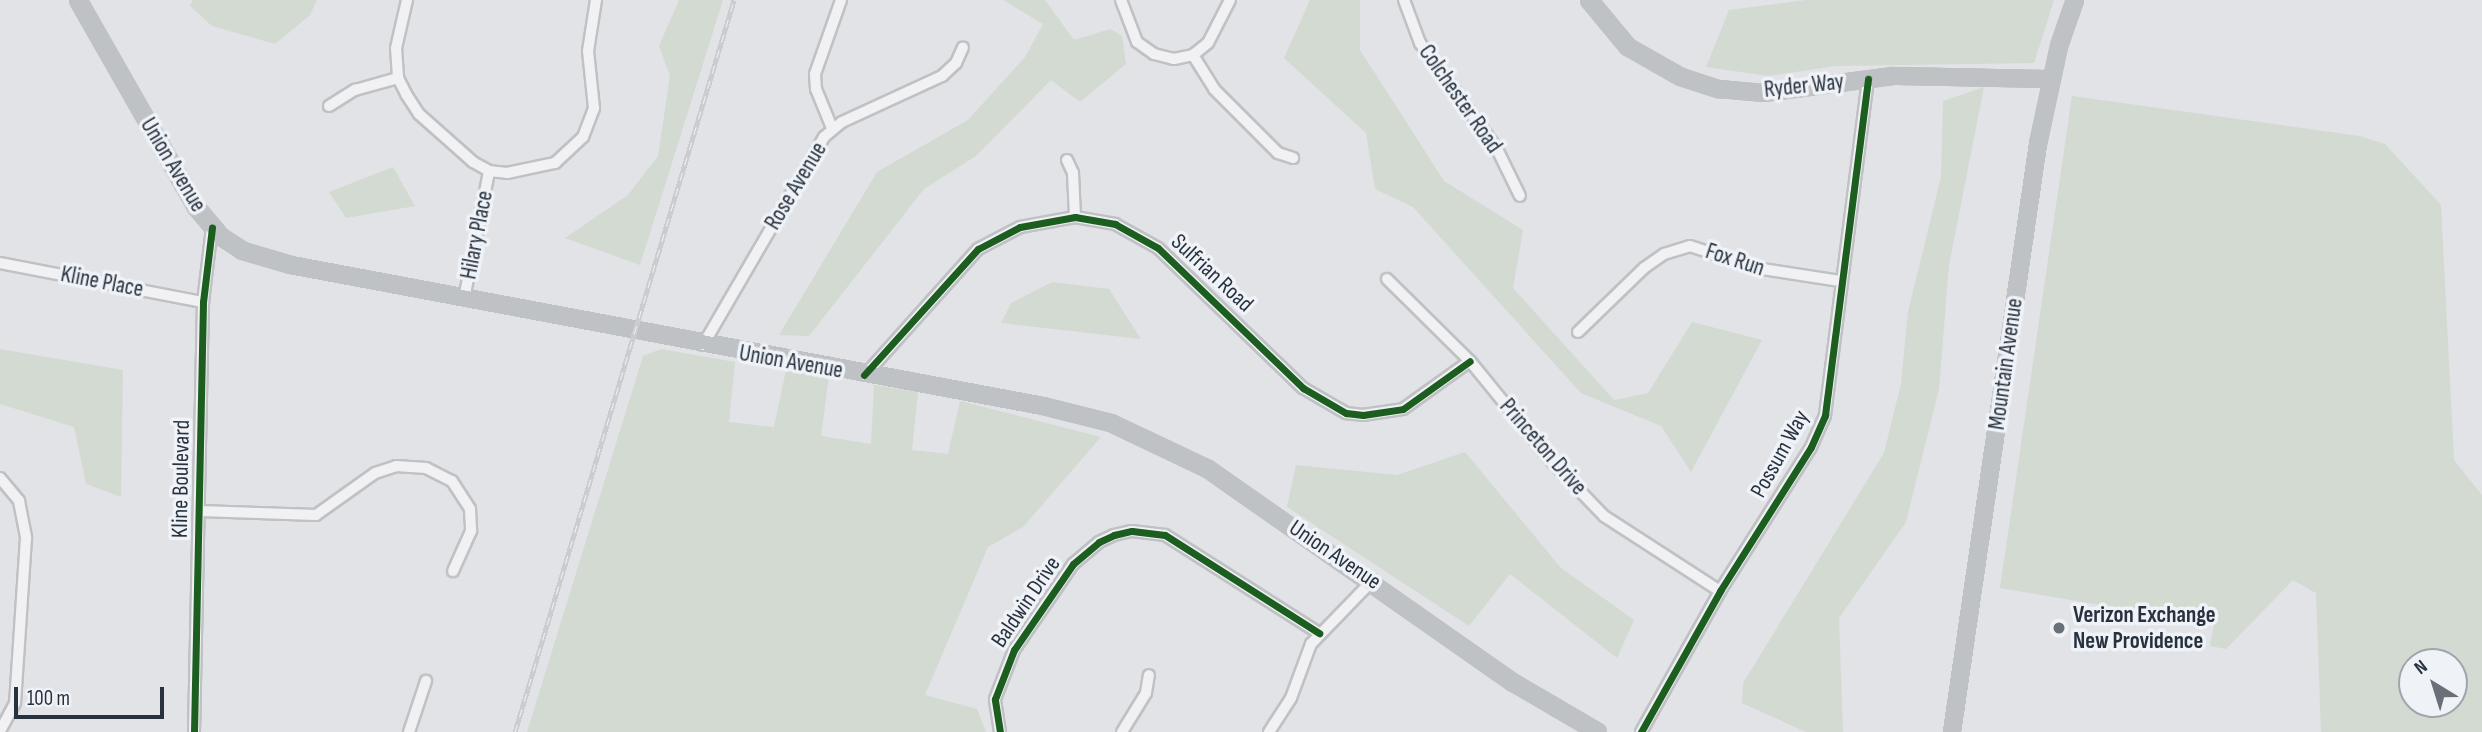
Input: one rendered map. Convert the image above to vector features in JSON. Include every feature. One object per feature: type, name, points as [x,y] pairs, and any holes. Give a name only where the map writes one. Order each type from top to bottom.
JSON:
[{"type":"main road","name":"Union Avenue","points":[[78,0],[212,228],[231,244],[271,261],[703,346],[1043,406],[1136,432],[1208,469],[1373,580],[1514,683],[1598,732]]},
{"type":"main road","name":"Ryder Way","points":[[1589,0],[1628,47],[1698,83],[1764,93],[1868,79],[2052,79]]},
{"type":"main road","name":"Mountain Avenue","points":[[1952,732],[2036,157],[2052,79],[2075,0]]},
{"type":"street","points":[[407,0],[397,35],[398,78],[419,114],[489,172],[534,171],[555,163],[583,137],[594,108],[588,43],[596,0]]},
{"type":"street","points":[[832,128],[816,89],[815,74],[841,0]]},
{"type":"street","points":[[1121,0],[1132,34],[1145,49],[1169,58],[1193,55],[1219,29],[1230,0]]},
{"type":"street","name":"Colchester Road","points":[[1404,0],[1420,43],[1497,149],[1520,196]]},
{"type":"street","name":"Rose Avenue","points":[[703,346],[832,128],[942,76],[956,63],[963,47]]},
{"type":"street","points":[[1193,55],[1214,89],[1278,153],[1293,158]]},
{"type":"street","points":[[329,106],[355,90],[398,78]]},
{"type":"street","name":"Possum Way","points":[[1641,732],[1720,592],[1811,447],[1825,415],[1868,79]]},
{"type":"street","points":[[1068,160],[1073,173],[1076,217]]},
{"type":"street","name":"Hilary Place","points":[[464,299],[489,172]]},
{"type":"street","name":"Sulfrian Road","points":[[864,375],[978,249],[1020,227],[1076,217],[1115,224],[1158,248],[1303,388],[1346,413],[1363,415],[1402,409],[1471,361]]},
{"type":"street","name":"Kline Boulevard","points":[[194,732],[203,302],[212,228]]},
{"type":"street","name":"Fox Run","points":[[1577,332],[1644,268],[1664,254],[1690,246],[1756,268],[1840,282]]},
{"type":"street","name":"Kline Place","points":[[0,263],[203,302]]},
{"type":"street","name":"Princeton Drive","points":[[1387,279],[1471,361],[1554,464],[1604,516],[1720,592]]},
{"type":"street","points":[[200,511],[316,515],[375,473],[396,466],[426,468],[452,481],[470,509],[470,534],[453,572]]},
{"type":"street","points":[[0,478],[19,500],[25,544],[15,703],[0,731]]},
{"type":"street","name":"Baldwin Drive","points":[[1000,732],[995,699],[1014,650],[1073,564],[1099,542],[1114,536],[1132,531],[1165,535],[1319,633]]},
{"type":"street","points":[[1269,732],[1291,698],[1319,633],[1345,613],[1373,580]]},
{"type":"street","points":[[1122,732],[1146,693],[1149,675]]},
{"type":"street","points":[[410,732],[426,681]]},
{"type":"shaded area","points":[[193,0],[317,0],[310,15],[275,44],[212,26],[190,6]]},
{"type":"shaded area","points":[[679,0],[723,0],[640,265],[565,238],[628,195],[658,156],[670,76],[659,46]]},
{"type":"shaded area","points":[[1003,0],[1045,0],[1074,40],[1110,29],[1122,36],[1126,64],[1080,102],[1051,80],[976,156],[924,189],[809,336],[779,335],[877,172],[968,120],[1025,57],[1043,24]]},
{"type":"shaded area","points":[[1310,0],[1360,0],[1360,50],[1444,181],[1523,230],[1513,288],[1614,400],[1648,393],[1692,322],[1762,340],[1691,472],[1661,426],[1581,393],[1413,207],[1375,189],[1366,133],[1284,58]]},
{"type":"shaded area","points":[[1806,0],[2054,0],[2034,63],[1836,66],[1768,76],[1706,67],[1729,10]]},
{"type":"shaded area","points":[[1984,87],[1949,265],[1939,389],[1906,522],[1839,618],[1843,732],[1806,732],[1742,703],[1743,683],[1884,453],[1901,384],[1908,312],[1941,177],[1943,101]]},
{"type":"shaded area","points":[[2072,96],[2359,136],[2385,144],[2441,205],[2454,460],[2482,495],[2482,732],[2321,732],[2316,593],[2293,580],[2226,649],[2210,646],[2214,624],[2000,588]]},
{"type":"shaded area","points":[[393,167],[415,206],[346,218],[329,192]]},
{"type":"shaded area","points":[[1052,282],[1109,289],[1141,339],[1001,323],[1011,303]]},
{"type":"shaded area","points":[[0,349],[123,370],[121,497],[86,484],[74,427],[0,404]]},
{"type":"shaded area","points":[[661,349],[735,362],[729,422],[774,427],[786,370],[829,376],[821,436],[871,444],[874,385],[918,392],[912,450],[948,454],[960,401],[1101,437],[1023,527],[988,547],[925,695],[977,709],[986,732],[527,732],[643,356]]},
{"type":"shaded area","points":[[1465,452],[1561,568],[1634,620],[1617,658],[1510,574],[1469,626],[1287,507],[1296,465],[1397,475]]},
{"type":"railway","points":[[515,732],[734,0]]},
{"type":"cycle path","points":[[1641,732],[1720,591],[1811,447],[1825,415],[1868,79]]},
{"type":"cycle path","points":[[864,375],[978,249],[1020,227],[1075,217],[1115,224],[1158,248],[1303,388],[1346,413],[1363,415],[1403,409],[1470,361]]},
{"type":"cycle path","points":[[194,732],[203,302],[212,228]]},
{"type":"cycle path","points":[[1000,732],[995,699],[1014,650],[1073,564],[1099,542],[1114,535],[1132,531],[1165,535],[1319,633]]},
{"type":"place","name":"Verizon Exchange New Providence","points":[[2059,628]]}]
